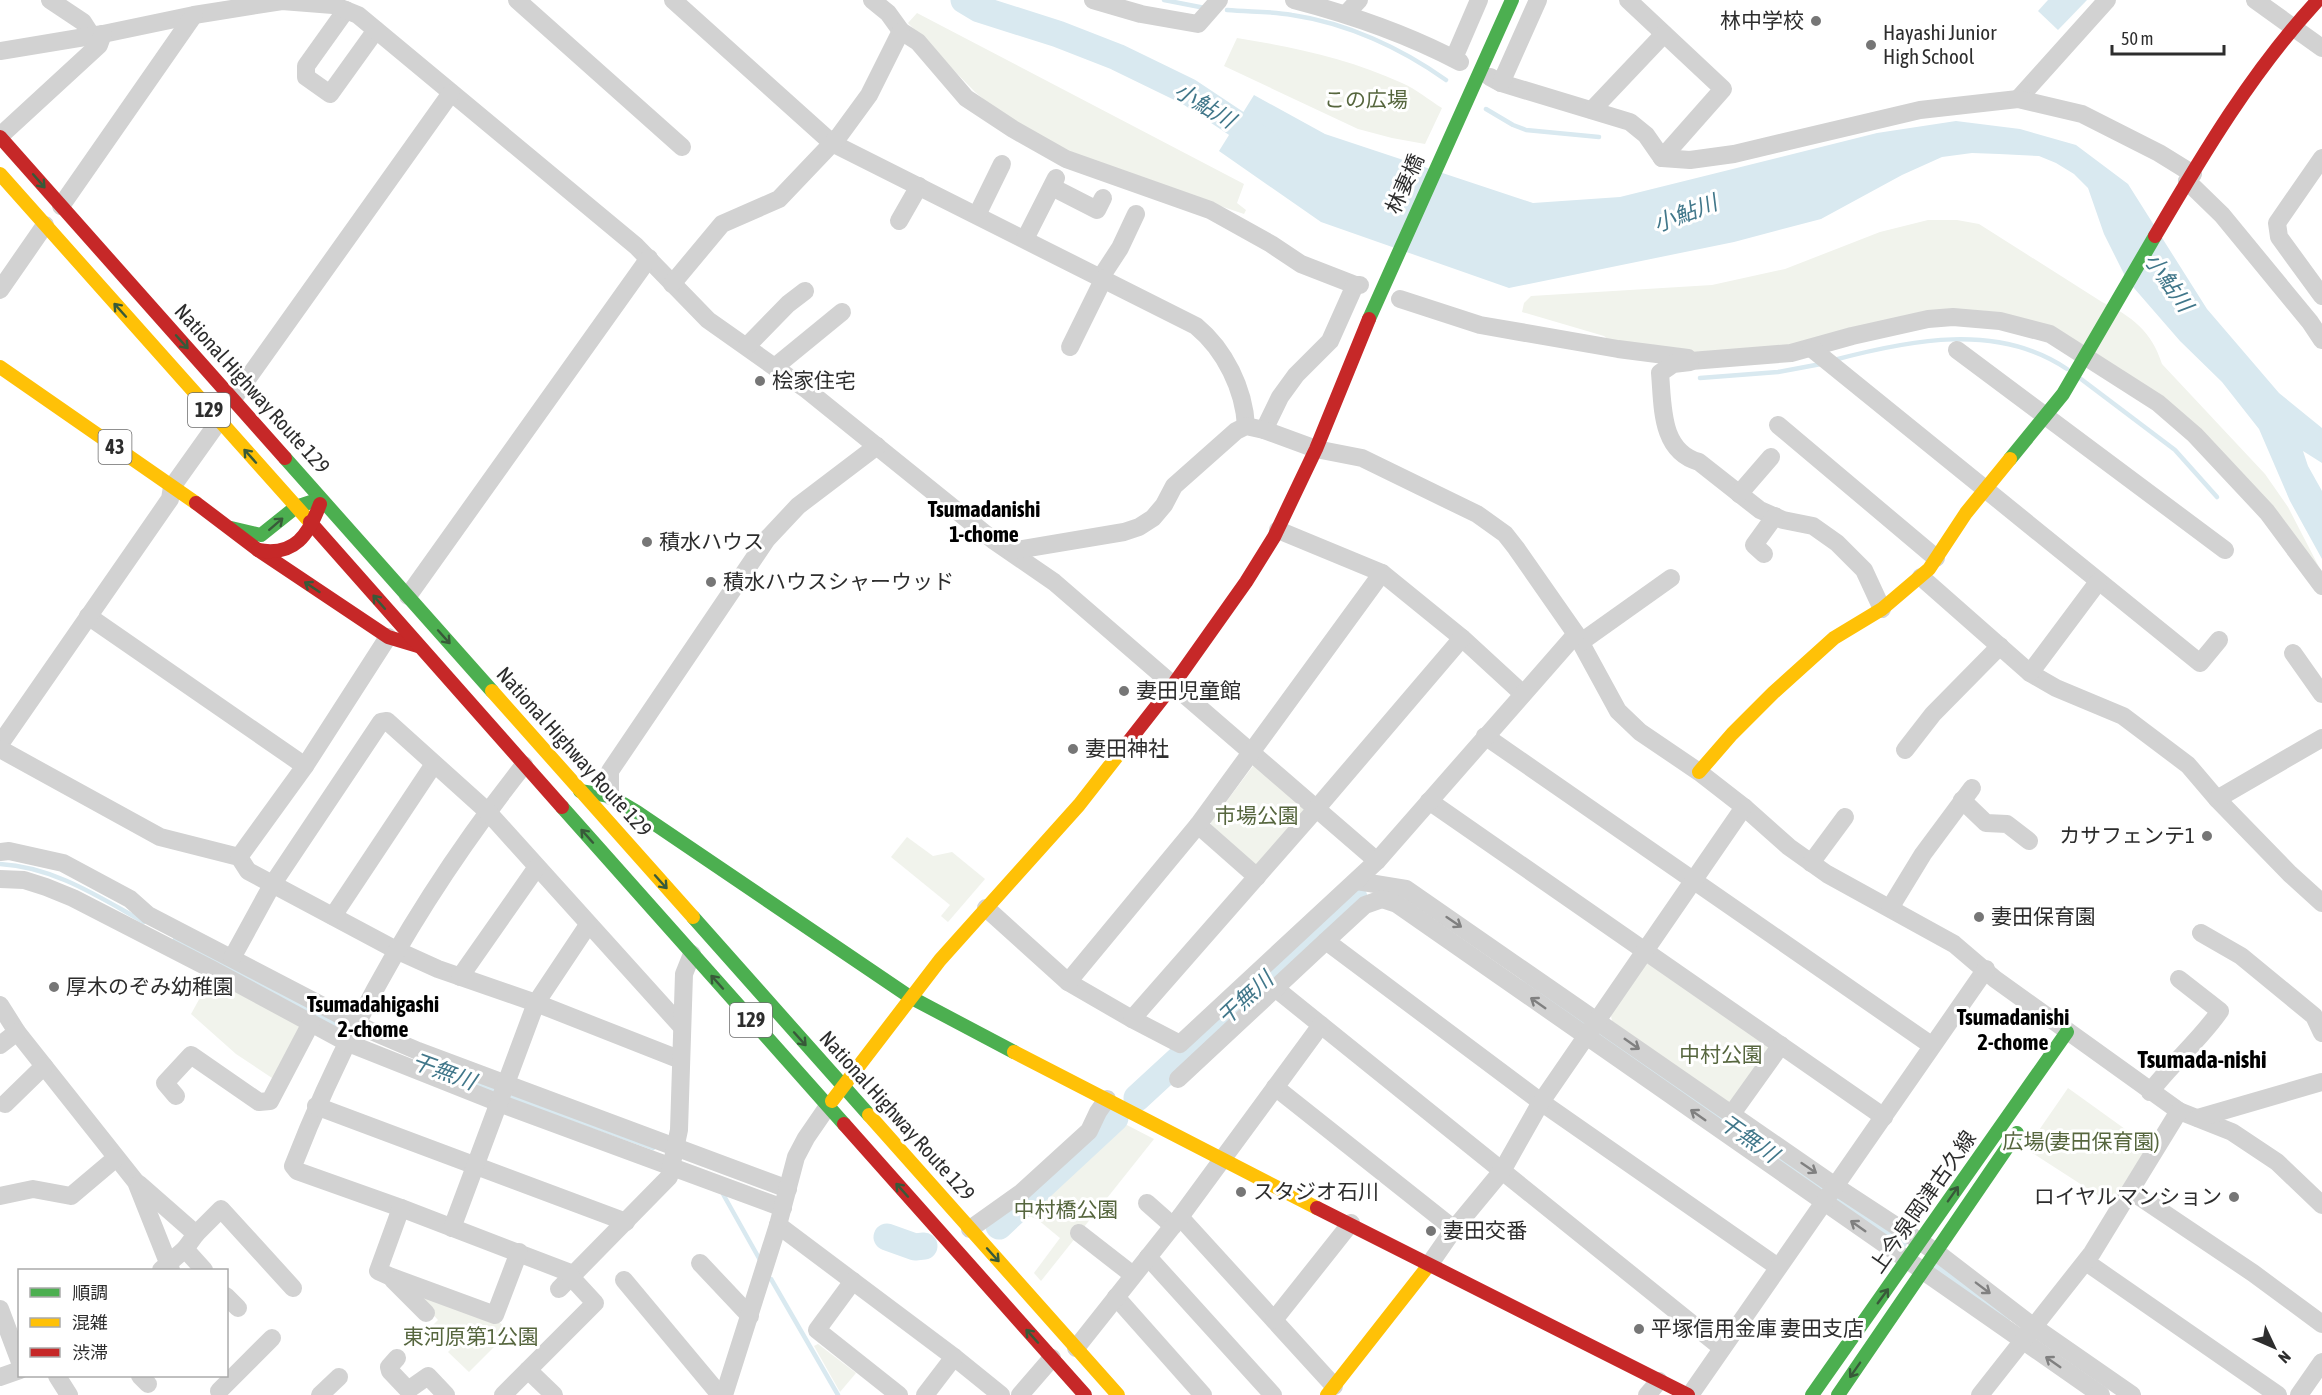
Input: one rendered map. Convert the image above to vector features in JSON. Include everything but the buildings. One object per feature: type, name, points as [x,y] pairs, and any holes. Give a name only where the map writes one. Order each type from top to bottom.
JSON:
[{"type":"main road","name":"林妻橋","points":[[828,1106],[910,997],[986,908],[1079,806],[1173,685],[1246,582],[1278,530],[1316,449],[1392,266],[1512,0]]},
{"type":"main road","points":[[1699,772],[1732,734],[1773,693],[1834,638],[1882,609],[1921,576],[1936,558],[1966,513],[2045,416],[2078,369],[2176,200],[2245,92],[2292,28],[2318,0]]},
{"type":"main road","name":"National Highway Route 129","points":[[0,136],[1118,1395]]},
{"type":"main road","name":"129","points":[[0,174],[1084,1395]]},
{"type":"main road","name":"43","points":[[0,367],[230,527],[258,550],[388,637],[417,646]]},
{"type":"main road","points":[[258,550],[277,553],[287,549],[312,526],[321,499]]},
{"type":"main road","name":"43","points":[[230,527],[261,535],[296,507],[321,499]]},
{"type":"main road","points":[[580,791],[610,796],[637,812],[910,997],[1351,1223],[1653,1388],[1689,1395]]},
{"type":"main road","name":"上今泉岡津古久線","points":[[1838,1395],[1915,1266],[1920,1242],[2074,1041]]},
{"type":"main road","name":"上今泉岡津古久線","points":[[1812,1395],[1915,1266],[1936,1252],[2023,1125]]},
{"type":"main road","points":[[1330,1390],[1428,1265]]},
{"type":"street","points":[[0,136],[99,45],[97,35],[83,22],[50,0]]},
{"type":"street","points":[[518,0],[682,147]]},
{"type":"street","points":[[673,0],[832,143],[1196,326],[1211,338],[1228,365],[1255,428]]},
{"type":"street","points":[[872,0],[888,13],[901,31],[918,42],[966,98],[1013,129],[1058,154],[1210,210],[1271,244],[1301,264],[1358,285],[1330,341],[1290,382],[1255,428]]},
{"type":"street","points":[[1093,0],[1141,14],[1198,24],[1219,0]]},
{"type":"street","points":[[1294,0],[1346,14],[1457,60],[1479,0]]},
{"type":"street","points":[[1346,14],[1359,0]]},
{"type":"street","points":[[1538,0],[1496,80],[1630,122],[1646,135],[1662,158]]},
{"type":"street","points":[[1628,0],[1723,89],[1662,158]]},
{"type":"street","points":[[2018,99],[2107,0]]},
{"type":"street","points":[[2255,0],[2322,48]]},
{"type":"street","points":[[0,51],[282,1],[310,1],[333,5],[358,15],[650,258],[708,320],[776,366],[993,540],[1054,582],[1377,861]]},
{"type":"street","points":[[346,10],[306,66],[306,77],[330,94],[376,30]]},
{"type":"street","points":[[61,206],[194,15]]},
{"type":"street","points":[[672,284],[722,224],[779,200],[832,143],[869,95],[901,31]]},
{"type":"street","points":[[1592,110],[1664,34]]},
{"type":"street","points":[[233,399],[451,93]]},
{"type":"street","points":[[1662,158],[1690,160],[1734,154],[1920,110],[2018,99],[2082,114],[2159,153],[2190,177],[2316,321],[2322,340]]},
{"type":"street","points":[[2322,158],[2277,223],[2279,237],[2322,296]]},
{"type":"street","points":[[977,215],[1002,164]]},
{"type":"street","points":[[1025,239],[1054,182],[1097,210]]},
{"type":"street","points":[[899,221],[920,186]]},
{"type":"street","points":[[1070,347],[1102,278],[1120,248],[1136,214]]},
{"type":"street","points":[[0,290],[45,225]]},
{"type":"street","points":[[408,596],[650,258]]},
{"type":"street","points":[[747,346],[788,304],[805,291]]},
{"type":"street","points":[[1400,299],[1480,325],[1618,349],[1688,358],[1691,361]]},
{"type":"street","points":[[776,366],[843,312]]},
{"type":"street","points":[[1882,609],[1864,570],[1837,543],[1814,526],[1760,510],[1699,462],[1689,459],[1669,438],[1664,420],[1660,373],[1673,364],[1691,361],[1791,353],[1823,357],[1906,324],[1953,316],[2000,321],[2050,334],[2078,369],[2158,403],[2195,435],[2267,512],[2322,586]]},
{"type":"street","points":[[1958,350],[2225,550]]},
{"type":"street","points":[[1823,357],[2200,663],[2219,640]]},
{"type":"street","points":[[0,744],[170,499],[172,487],[219,421]]},
{"type":"street","points":[[1778,425],[1936,558]]},
{"type":"street","points":[[1011,551],[1124,532],[1139,527],[1153,518],[1164,505],[1174,486],[1236,431],[1255,428],[1316,449],[1362,458],[1493,524],[1505,534],[1579,638],[1618,711],[1640,732],[1699,772],[1811,863],[1954,944],[2074,1041],[2179,1111],[2232,1132],[2277,1162],[2322,1205]]},
{"type":"street","points":[[610,796],[610,771],[767,539],[798,506],[877,446]]},
{"type":"street","points":[[1739,494],[1771,457]]},
{"type":"street","points":[[1764,554],[1754,545],[1775,516]]},
{"type":"street","points":[[1278,530],[1382,573],[1462,638],[1523,694]]},
{"type":"street","points":[[1068,982],[1198,825],[1382,573]]},
{"type":"street","points":[[1921,576],[2030,673],[2056,688],[2123,716],[2188,765],[2217,799],[2320,898]]},
{"type":"street","points":[[986,908],[1068,982],[1180,1044],[1377,861],[1523,694],[1579,638],[1671,578]]},
{"type":"street","points":[[2030,673],[2098,582]]},
{"type":"street","points":[[88,616],[305,766]]},
{"type":"street","points":[[239,857],[305,766],[388,637]]},
{"type":"street","points":[[1132,1019],[1462,638]]},
{"type":"street","points":[[1905,750],[1934,714],[1958,696],[2000,646]]},
{"type":"street","points":[[2293,653],[2322,694]]},
{"type":"street","points":[[232,958],[272,885],[381,722],[387,721],[487,811],[682,1027]]},
{"type":"street","points":[[1485,736],[1932,1045]]},
{"type":"street","points":[[2217,799],[2322,738]]},
{"type":"street","points":[[0,749],[160,837],[239,857],[248,871],[396,950],[460,977],[536,1003],[681,1060]]},
{"type":"street","points":[[333,916],[434,764]]},
{"type":"street","points":[[503,1395],[595,1303],[568,1280],[519,1252],[297,1171],[293,1166],[316,1106],[396,950],[487,811],[524,765]]},
{"type":"street","points":[[1890,908],[1923,854],[1967,794],[1986,823],[2007,824],[2030,841]]},
{"type":"street","points":[[1429,801],[1884,1117]]},
{"type":"street","points":[[1428,1265],[1454,1229],[1502,1171],[1541,1102],[1744,807]]},
{"type":"street","points":[[1811,863],[1845,817]]},
{"type":"street","points":[[1198,825],[1257,877]]},
{"type":"street","points":[[0,852],[9,850],[63,863],[130,899],[148,915],[232,958],[353,1034]]},
{"type":"street","points":[[460,977],[537,867]]},
{"type":"street","points":[[0,879],[24,880],[46,886],[73,898],[311,1023],[353,1034],[674,1157],[783,1208]]},
{"type":"street","points":[[1357,881],[1392,894],[1597,1020],[1731,1114],[1915,1266],[2132,1395]]},
{"type":"street","points":[[1178,1079],[1365,904],[1392,894]]},
{"type":"street","points":[[1392,894],[1585,1036],[1829,1194],[1936,1252],[2101,1395]]},
{"type":"street","points":[[452,1228],[536,1003],[588,925]]},
{"type":"street","points":[[2201,933],[2241,956],[2300,1012],[2314,1016],[2322,1033]]},
{"type":"street","points":[[1326,941],[1541,1102],[1778,1267]]},
{"type":"street","points":[[568,1280],[669,1177],[679,1130],[684,974],[692,954]]},
{"type":"street","points":[[1689,1395],[1986,969]]},
{"type":"street","points":[[2150,1092],[2166,1071],[2207,1029],[2220,1011],[2179,979]]},
{"type":"street","points":[[1275,988],[1722,1348]]},
{"type":"street","points":[[0,1005],[17,1032],[136,1182],[196,1234]]},
{"type":"street","points":[[166,1085],[191,1055],[213,1061],[253,1102],[270,1101],[311,1023]]},
{"type":"street","points":[[1076,1348],[1176,1221],[1321,1025]]},
{"type":"street","points":[[0,1045],[17,1032]]},
{"type":"street","points":[[1731,1114],[1780,1045]]},
{"type":"street","points":[[5,1104],[44,1066]]},
{"type":"street","points":[[2198,1118],[2322,1082]]},
{"type":"street","points":[[1275,1087],[1454,1229]]},
{"type":"street","points":[[970,1229],[1022,1192],[1089,1131],[1107,1099]]},
{"type":"street","points":[[316,1106],[627,1222]]},
{"type":"street","points":[[722,1395],[750,1317],[778,1226],[796,1156],[828,1106]]},
{"type":"street","points":[[1980,1395],[2086,1262],[2179,1111]]},
{"type":"street","points":[[674,1157],[788,1189]]},
{"type":"street","points":[[0,1196],[33,1189],[71,1196],[116,1158]]},
{"type":"street","points":[[136,1182],[167,1268],[221,1209],[293,1288]]},
{"type":"street","points":[[2131,1191],[2253,1273],[2322,1324]]},
{"type":"street","points":[[1147,1203],[1176,1221],[1274,1320],[1330,1390]]},
{"type":"street","points":[[401,1208],[378,1270],[389,1276],[495,1315],[519,1252]]},
{"type":"street","points":[[1274,1320],[1351,1223]]},
{"type":"street","points":[[778,1226],[954,1357],[1001,1395]]},
{"type":"street","points":[[1079,1233],[1133,1275]]},
{"type":"street","points":[[185,1249],[203,1269]]},
{"type":"street","points":[[1148,1257],[1273,1395]]},
{"type":"street","points":[[2086,1262],[2278,1395]]},
{"type":"street","points":[[700,1263],[750,1317]]},
{"type":"street","points":[[389,1276],[426,1313]]},
{"type":"street","points":[[624,1280],[674,1332],[722,1395]]},
{"type":"street","points":[[853,1281],[817,1330],[898,1395]]},
{"type":"street","points":[[1116,1297],[1203,1395]]},
{"type":"street","points":[[0,1309],[18,1357]]},
{"type":"street","points":[[218,1387],[273,1338]]},
{"type":"street","points":[[925,1395],[954,1357]]},
{"type":"street","points":[[1020,1395],[1052,1358]]},
{"type":"street","points":[[2299,1395],[2322,1362]]},
{"type":"street","points":[[390,1363],[408,1390],[428,1376],[446,1395]]},
{"type":"street","points":[[528,1370],[554,1395]]},
{"type":"street","points":[[0,1377],[18,1371]]},
{"type":"street","points":[[58,1377],[69,1395]]},
{"type":"street","points":[[321,1390],[339,1377]]},
{"type":"green space","points":[[917,13],[1244,184],[1237,203],[1246,210],[1244,214],[1072,156],[1013,124],[975,92],[908,23]]},
{"type":"green space","name":"この広場","points":[[1237,38],[1279,45],[1362,67],[1407,85],[1442,108],[1425,144],[1358,129],[1224,66]]},
{"type":"green space","points":[[1928,220],[1957,220],[1979,224],[2123,313],[2140,326],[2153,343],[2162,364],[2265,474],[2288,507],[2319,567],[2239,473],[2096,356],[1960,312],[1805,344],[1695,356],[1612,343],[1604,336],[1522,312],[1524,303],[1531,296],[1712,285],[1785,269],[1880,232]]},
{"type":"green space","name":"市場公園","points":[[1259,765],[1304,806],[1305,811],[1258,864],[1252,865],[1211,829],[1211,822],[1253,766]]},
{"type":"green space","points":[[907,837],[933,856],[952,852],[985,879],[948,922],[941,916],[950,905],[891,857]]},
{"type":"green space","name":"中村公園","points":[[1653,963],[1769,1042],[1769,1054],[1735,1101],[1725,1103],[1612,1021],[1610,1010],[1644,964]]},
{"type":"green space","points":[[212,976],[300,1022],[301,1030],[275,1080],[236,1054],[191,1014]]},
{"type":"green space","name":"広場(妻田保育園)","points":[[2068,1088],[2150,1147],[2113,1205],[2026,1149]]},
{"type":"green space","name":"中村橋公園","points":[[1123,1123],[1154,1139],[1041,1281],[1034,1273],[1060,1238],[1037,1219],[1023,1214]]},
{"type":"green space","name":"東河原第1公園","points":[[424,1294],[499,1322],[510,1331],[469,1372],[448,1352],[451,1349],[430,1328],[438,1320],[419,1299]]},
{"type":"green space","points":[[818,1344],[856,1373],[840,1392],[814,1346]]},
{"type":"water","points":[[2048,0],[2087,0],[2058,30],[2038,11]]},
{"type":"water","points":[[1254,95],[1325,134],[1533,203],[1620,197],[1877,133],[1956,121],[2020,129],[2076,145],[2128,184],[2207,309],[2279,393],[2322,428],[2322,463],[2303,451],[2308,466],[2322,491],[2322,559],[2290,501],[2259,429],[2222,382],[2180,341],[2127,280],[2104,234],[2088,188],[2074,174],[2056,163],[2039,156],[1972,153],[1942,157],[1902,175],[1821,219],[1734,242],[1509,288],[1321,222],[1219,151]]},
{"type":"waterway","name":"小鮎川","points":[[964,0],[979,9],[1058,34],[1117,57],[1189,92],[1267,144]]},
{"type":"waterway","points":[[1164,0],[1205,8]]},
{"type":"waterway","points":[[1227,10],[1284,14],[1333,24],[1392,47],[1446,80]]},
{"type":"waterway","points":[[1486,109],[1526,130],[1599,137]]},
{"type":"waterway","points":[[1834,360],[1892,346],[1953,339],[1983,340],[2012,345],[2040,354],[2067,369]]},
{"type":"waterway","points":[[1700,378],[1778,372],[1821,364]]},
{"type":"waterway","points":[[2081,379],[2175,450],[2217,497]]},
{"type":"waterway","name":"干無川","points":[[0,864],[20,866],[57,877],[93,893],[144,922]]},
{"type":"waterway","name":"干無川","points":[[1137,1098],[1354,898]]},
{"type":"waterway","name":"干無川","points":[[175,939],[348,1031]]},
{"type":"waterway","name":"干無川","points":[[1533,987],[1578,1020]]},
{"type":"waterway","name":"干無川","points":[[1604,1037],[1895,1238]]},
{"type":"waterway","name":"干無川","points":[[441,1070],[498,1092]]},
{"type":"waterway","name":"干無川","points":[[506,1095],[653,1148]]},
{"type":"waterway","name":"干無川","points":[[999,1226],[1115,1118]]},
{"type":"waterway","points":[[723,1194],[760,1260]]},
{"type":"waterway","name":"干無川","points":[[887,1237],[915,1247],[924,1246]]},
{"type":"waterway","name":"干無川","points":[[1946,1273],[2000,1311]]},
{"type":"waterway","points":[[771,1279],[838,1395]]},
{"type":"traffic: fast","points":[[1369,319],[1512,0]]},
{"type":"traffic: fast","points":[[2010,459],[2063,394],[2155,236]]},
{"type":"traffic: fast","points":[[285,458],[492,691]]},
{"type":"traffic: fast","points":[[231,528],[261,535],[296,507],[317,500]]},
{"type":"traffic: fast","points":[[580,791],[610,796],[637,812],[910,997],[1014,1052]]},
{"type":"traffic: fast","points":[[562,807],[844,1124]]},
{"type":"traffic: fast","points":[[693,917],[869,1115]]},
{"type":"traffic: fast","points":[[1812,1395],[2067,1032]]},
{"type":"traffic: fast","points":[[1838,1395],[2017,1133]]},
{"type":"traffic: slow","points":[[0,174],[310,522]]},
{"type":"traffic: slow","points":[[0,367],[196,503]]},
{"type":"traffic: slow","points":[[1699,772],[1732,734],[1773,693],[1834,638],[1882,609],[1929,569],[1966,513],[2010,459]]},
{"type":"traffic: slow","points":[[492,691],[693,917]]},
{"type":"traffic: slow","points":[[832,1101],[940,960],[1079,805],[1122,750]]},
{"type":"traffic: slow","points":[[1014,1052],[1317,1208]]},
{"type":"traffic: slow","points":[[869,1115],[1118,1395]]},
{"type":"traffic: slow","points":[[1327,1395],[1429,1265]]},
{"type":"traffic: jam","points":[[2155,236],[2230,114],[2272,55],[2318,0]]},
{"type":"traffic: jam","points":[[0,137],[285,458]]},
{"type":"traffic: jam","points":[[1122,750],[1173,685],[1246,582],[1274,537],[1316,449],[1369,319]]},
{"type":"traffic: jam","points":[[196,503],[258,550],[388,637],[418,646]]},
{"type":"traffic: jam","points":[[258,550],[282,550],[299,541],[311,525],[320,504]]},
{"type":"traffic: jam","points":[[310,522],[562,807]]},
{"type":"traffic: jam","points":[[844,1124],[1085,1395]]},
{"type":"traffic: jam","points":[[1317,1208],[1688,1395]]},
{"type":"place","name":"林中学校","points":[[1816,21]]},
{"type":"place","name":"Hayashi Junior High School","points":[[1871,45]]},
{"type":"place","name":"桧家住宅","points":[[760,381]]},
{"type":"place","name":"積水ハウス","points":[[647,542]]},
{"type":"place","name":"積水ハウスシャーウッド","points":[[711,582]]},
{"type":"place","name":"妻田児童館","points":[[1124,691]]},
{"type":"place","name":"妻田神社","points":[[1073,749]]},
{"type":"place","name":"カサフェンテ1","points":[[2207,836]]},
{"type":"place","name":"妻田保育園","points":[[1979,917]]},
{"type":"place","name":"厚木のぞみ幼稚園","points":[[54,987]]},
{"type":"place","name":"スタジオ石川","points":[[1241,1192]]},
{"type":"place","name":"ロイヤルマンション","points":[[2234,1197]]},
{"type":"place","name":"妻田交番","points":[[1431,1231]]},
{"type":"place","name":"平塚信用金庫 妻田支店","points":[[1639,1329]]},
{"type":"district","name":"Tsumadanishi 1-chome","points":[[984,522]]},
{"type":"district","name":"Tsumadahigashi 2-chome","points":[[373,1016]]},
{"type":"district","name":"Tsumadanishi 2-chome","points":[[2013,1030]]},
{"type":"district","name":"Tsumada-nishi","points":[[2202,1060]]}]
